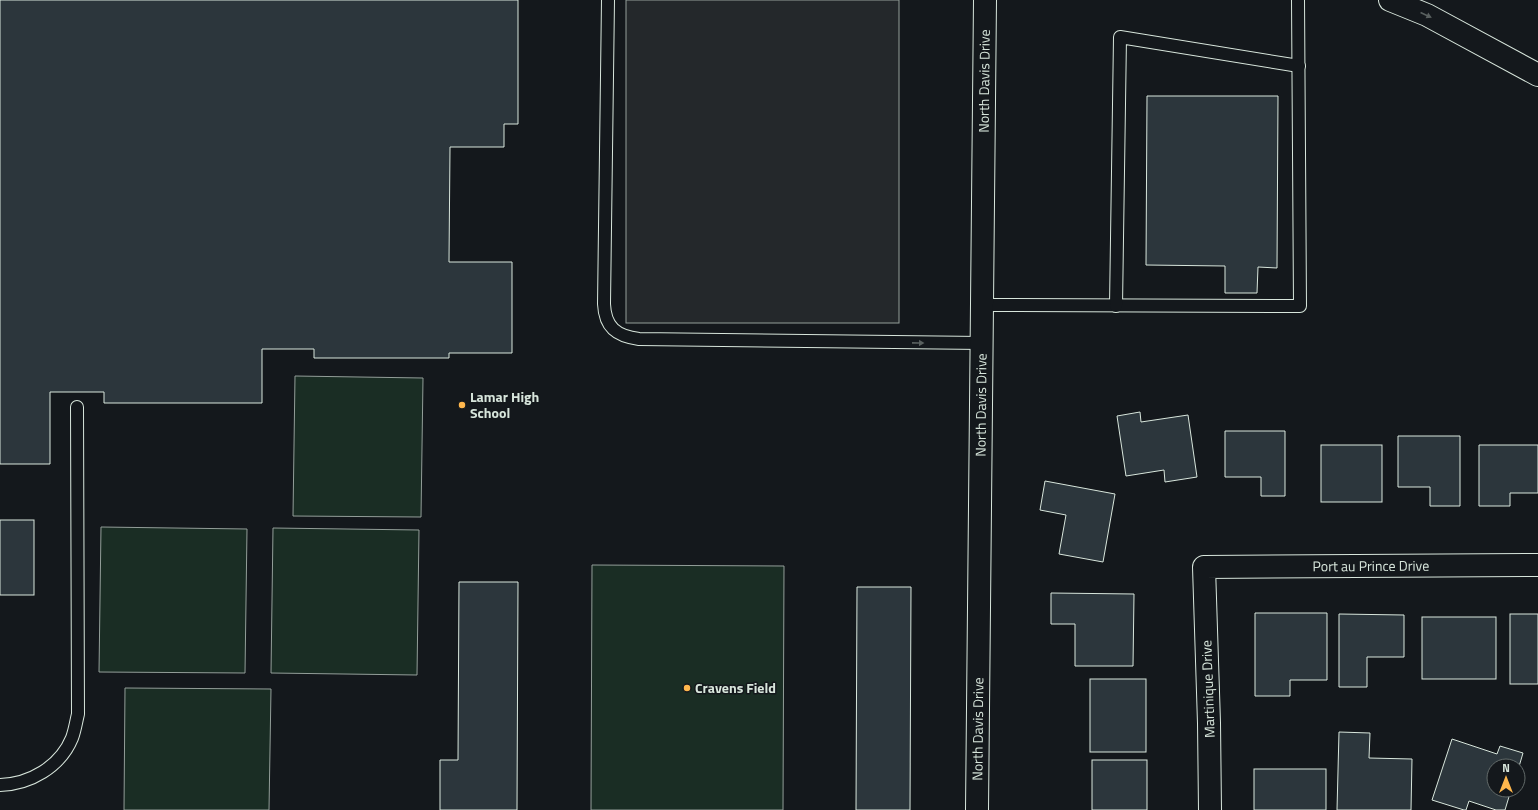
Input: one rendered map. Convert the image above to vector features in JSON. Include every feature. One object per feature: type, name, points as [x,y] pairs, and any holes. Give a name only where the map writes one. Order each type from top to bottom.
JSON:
[{"type":"street","name":"North Davis Drive","points":[[977,810],[985,0]]},
{"type":"street","points":[[1390,0],[1427,15],[1538,75]]},
{"type":"street","name":"Port au Prince Drive","points":[[1204,567],[1538,566]]},
{"type":"street","name":"Martinique Drive","points":[[1204,567],[1210,810]]},
{"type":"lane","points":[[608,0],[604,315],[609,325],[617,333],[628,338],[639,339],[982,343]]},
{"type":"lane","points":[[982,305],[1300,306],[1298,0]]},
{"type":"lane","points":[[1116,306],[1120,37],[1299,66]]},
{"type":"lane","points":[[0,785],[13,785],[37,776],[58,760],[71,739],[78,714],[77,407]]},
{"type":"green space","points":[[295,376],[423,378],[421,517],[293,516]]},
{"type":"green space","points":[[101,527],[247,529],[245,673],[99,672]]},
{"type":"green space","points":[[273,528],[419,530],[417,675],[271,673]]},
{"type":"green space","name":"Cravens Field","points":[[592,565],[784,566],[783,810],[591,810]]},
{"type":"green space","points":[[125,688],[271,689],[269,810],[124,810]]},
{"type":"shaded area","points":[[626,0],[899,0],[899,323],[626,323]]},
{"type":"building","points":[[0,0],[518,0],[518,124],[504,124],[504,147],[450,147],[449,262],[512,262],[512,353],[449,353],[449,358],[314,358],[314,349],[262,349],[262,403],[104,403],[104,392],[50,392],[50,464],[0,464]]},
{"type":"building","points":[[1147,96],[1278,96],[1277,268],[1258,267],[1257,293],[1225,293],[1225,266],[1146,265]]},
{"type":"building","points":[[1140,412],[1141,422],[1188,415],[1197,477],[1165,482],[1164,470],[1126,476],[1117,416]]},
{"type":"building","points":[[1225,431],[1285,431],[1285,496],[1261,496],[1261,477],[1225,477]]},
{"type":"building","points":[[1398,436],[1460,436],[1460,506],[1430,506],[1430,487],[1398,487]]},
{"type":"building","points":[[1321,445],[1382,445],[1382,502],[1321,502]]},
{"type":"building","points":[[1479,445],[1538,445],[1538,493],[1510,493],[1510,506],[1479,506]]},
{"type":"building","points":[[1045,481],[1115,494],[1103,562],[1059,554],[1066,515],[1040,510]]},
{"type":"building","points":[[0,520],[34,520],[34,595],[0,595]]},
{"type":"building","points":[[459,582],[518,582],[517,810],[440,810],[440,760],[458,760]]},
{"type":"building","points":[[857,587],[911,587],[910,810],[856,810]]},
{"type":"building","points":[[1051,593],[1134,594],[1133,666],[1075,666],[1075,624],[1051,624]]},
{"type":"building","points":[[1255,613],[1327,613],[1327,680],[1290,680],[1290,696],[1255,696]]},
{"type":"building","points":[[1339,614],[1404,615],[1404,657],[1367,657],[1367,687],[1339,687]]},
{"type":"building","points":[[1510,614],[1538,614],[1538,684],[1510,684]]},
{"type":"building","points":[[1422,617],[1496,617],[1496,679],[1422,679]]},
{"type":"building","points":[[1090,679],[1146,679],[1146,752],[1090,752]]},
{"type":"building","points":[[1339,732],[1370,733],[1369,758],[1412,759],[1411,810],[1337,810]]},
{"type":"building","points":[[1452,739],[1497,754],[1500,746],[1523,753],[1522,758],[1486,758],[1486,798],[1509,798],[1505,810],[1496,810],[1469,801],[1466,810],[1464,810],[1432,800]]},
{"type":"building","points":[[1092,760],[1147,760],[1147,810],[1092,810]]},
{"type":"building","points":[[1254,769],[1326,769],[1326,810],[1254,810]]},
{"type":"place","name":"Lamar High School","points":[[462,405]]},
{"type":"place","name":"Cravens Field","points":[[687,688]]}]
